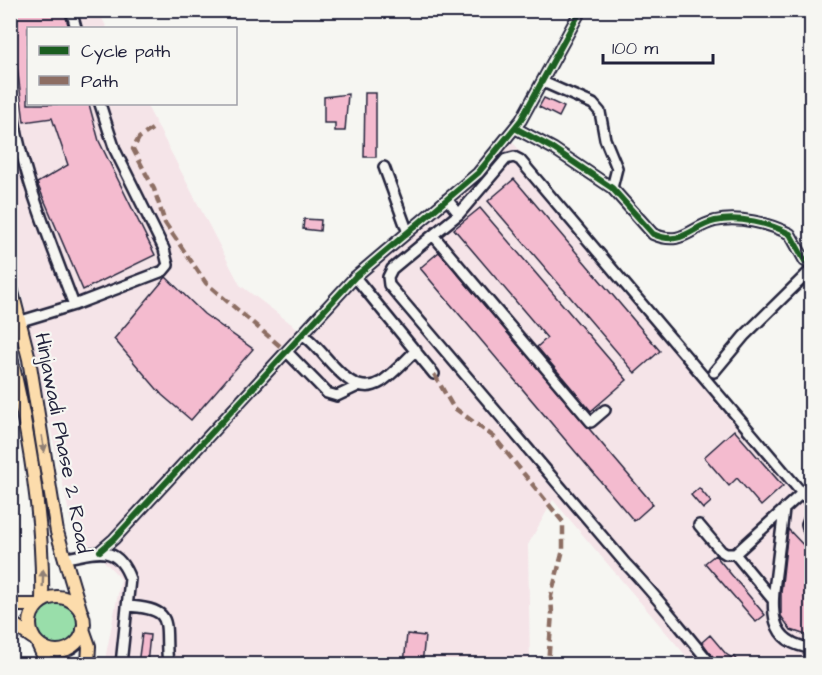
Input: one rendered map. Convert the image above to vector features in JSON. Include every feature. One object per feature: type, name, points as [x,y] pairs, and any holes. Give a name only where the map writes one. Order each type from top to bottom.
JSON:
[{"type":"main road","name":"Hinjawadi Phase 2 Road","points":[[10,284],[21,321],[36,396],[57,532],[80,609]]},
{"type":"main road","name":"Hinjawadi Phase 2 Road","points":[[10,353],[22,406],[44,556],[39,603]]},
{"type":"main road","points":[[10,605],[39,603],[63,597],[80,609],[83,630],[89,646],[88,664]]},
{"type":"main road","points":[[39,603],[30,618],[36,641],[47,664]]},
{"type":"main road","points":[[12,626],[51,650],[65,650],[77,642],[83,630]]},
{"type":"street","points":[[71,10],[76,27]]},
{"type":"street","points":[[100,551],[355,277],[407,230],[478,173],[515,128],[581,10]]},
{"type":"street","points":[[543,81],[593,104],[600,112],[605,139],[617,168],[612,188]]},
{"type":"street","points":[[10,92],[19,144],[30,186],[74,305]]},
{"type":"street","points":[[21,321],[74,305],[162,271],[168,264],[164,249],[115,150],[100,105]]},
{"type":"street","points":[[515,128],[543,142],[612,188],[646,226],[663,238],[684,237],[715,222],[763,224],[790,234],[805,261],[812,267],[744,336],[714,372]]},
{"type":"street","points":[[711,664],[671,618],[656,595],[625,563],[389,285],[388,277],[392,269],[459,214],[506,159],[513,157],[520,160],[812,505]]},
{"type":"street","points":[[384,167],[407,230]]},
{"type":"street","points":[[447,200],[459,214]]},
{"type":"street","points":[[434,235],[591,422],[605,410]]},
{"type":"street","points":[[355,277],[434,374]]},
{"type":"street","points":[[303,334],[358,386]]},
{"type":"street","points":[[287,352],[327,393],[337,396],[358,386],[373,386],[381,382],[416,350]]},
{"type":"street","points":[[699,525],[721,551],[726,554],[735,554],[801,494]]},
{"type":"street","points":[[784,509],[773,617],[781,633],[792,642],[812,648]]},
{"type":"street","points":[[812,513],[807,525],[812,540]]},
{"type":"street","points":[[64,558],[100,551],[115,556],[125,567],[129,579],[121,664]]},
{"type":"street","points":[[735,554],[773,600]]},
{"type":"street","points":[[127,606],[147,607],[159,612],[166,620],[168,664]]},
{"type":"shaded area","points":[[10,11],[98,11],[106,27],[27,27],[27,105],[147,105],[240,285],[306,335],[373,266],[482,173],[510,139],[811,496],[811,664],[693,664],[553,500],[528,545],[530,664],[104,664],[121,579],[72,527],[11,245]]},
{"type":"green space","points":[[57,602],[72,609],[79,624],[72,639],[57,646],[42,639],[35,624],[42,609]]},
{"type":"building","points":[[10,10],[64,10],[69,27],[27,27],[27,105],[89,105],[99,141],[155,255],[83,290],[37,183],[68,165],[52,118],[24,122]]},
{"type":"building","points":[[365,93],[376,93],[376,157],[364,157]]},
{"type":"building","points":[[348,94],[345,131],[335,131],[335,123],[324,123],[324,97]]},
{"type":"building","points":[[544,98],[564,107],[559,117],[539,107]]},
{"type":"building","points":[[514,179],[660,351],[635,373],[488,201]]},
{"type":"building","points":[[480,208],[627,380],[591,411],[537,347],[547,338],[454,229]]},
{"type":"building","points":[[304,219],[321,220],[320,231],[303,229]]},
{"type":"building","points":[[439,252],[653,504],[634,521],[420,268]]},
{"type":"building","points":[[166,277],[204,314],[253,349],[191,420],[162,395],[114,339]]},
{"type":"building","points":[[734,430],[783,486],[761,506],[737,478],[729,486],[704,457]]},
{"type":"building","points":[[699,488],[711,502],[703,509],[691,495]]},
{"type":"building","points":[[788,529],[807,549],[805,565],[812,566],[812,637],[791,630],[781,616],[781,593]]},
{"type":"building","points":[[715,555],[765,615],[756,622],[705,563]]},
{"type":"building","points":[[142,634],[150,635],[147,664],[138,664]]},
{"type":"building","points":[[407,634],[425,636],[422,664],[404,664]]},
{"type":"building","points":[[710,635],[726,654],[734,657],[737,664],[718,664],[702,642]]},
{"type":"marked path","points":[[152,129],[139,138],[133,149],[154,189],[165,223],[206,283],[287,352]]},
{"type":"marked path","points":[[434,374],[453,407],[494,437],[563,522],[563,550],[551,596],[548,664]]},
{"type":"cycle path","points":[[100,551],[114,539],[355,277],[478,173],[521,120],[581,10]]},
{"type":"cycle path","points":[[515,128],[554,149],[612,188],[653,234],[672,238],[686,235],[715,221],[734,219],[754,222],[790,234],[805,261],[812,265]]}]
